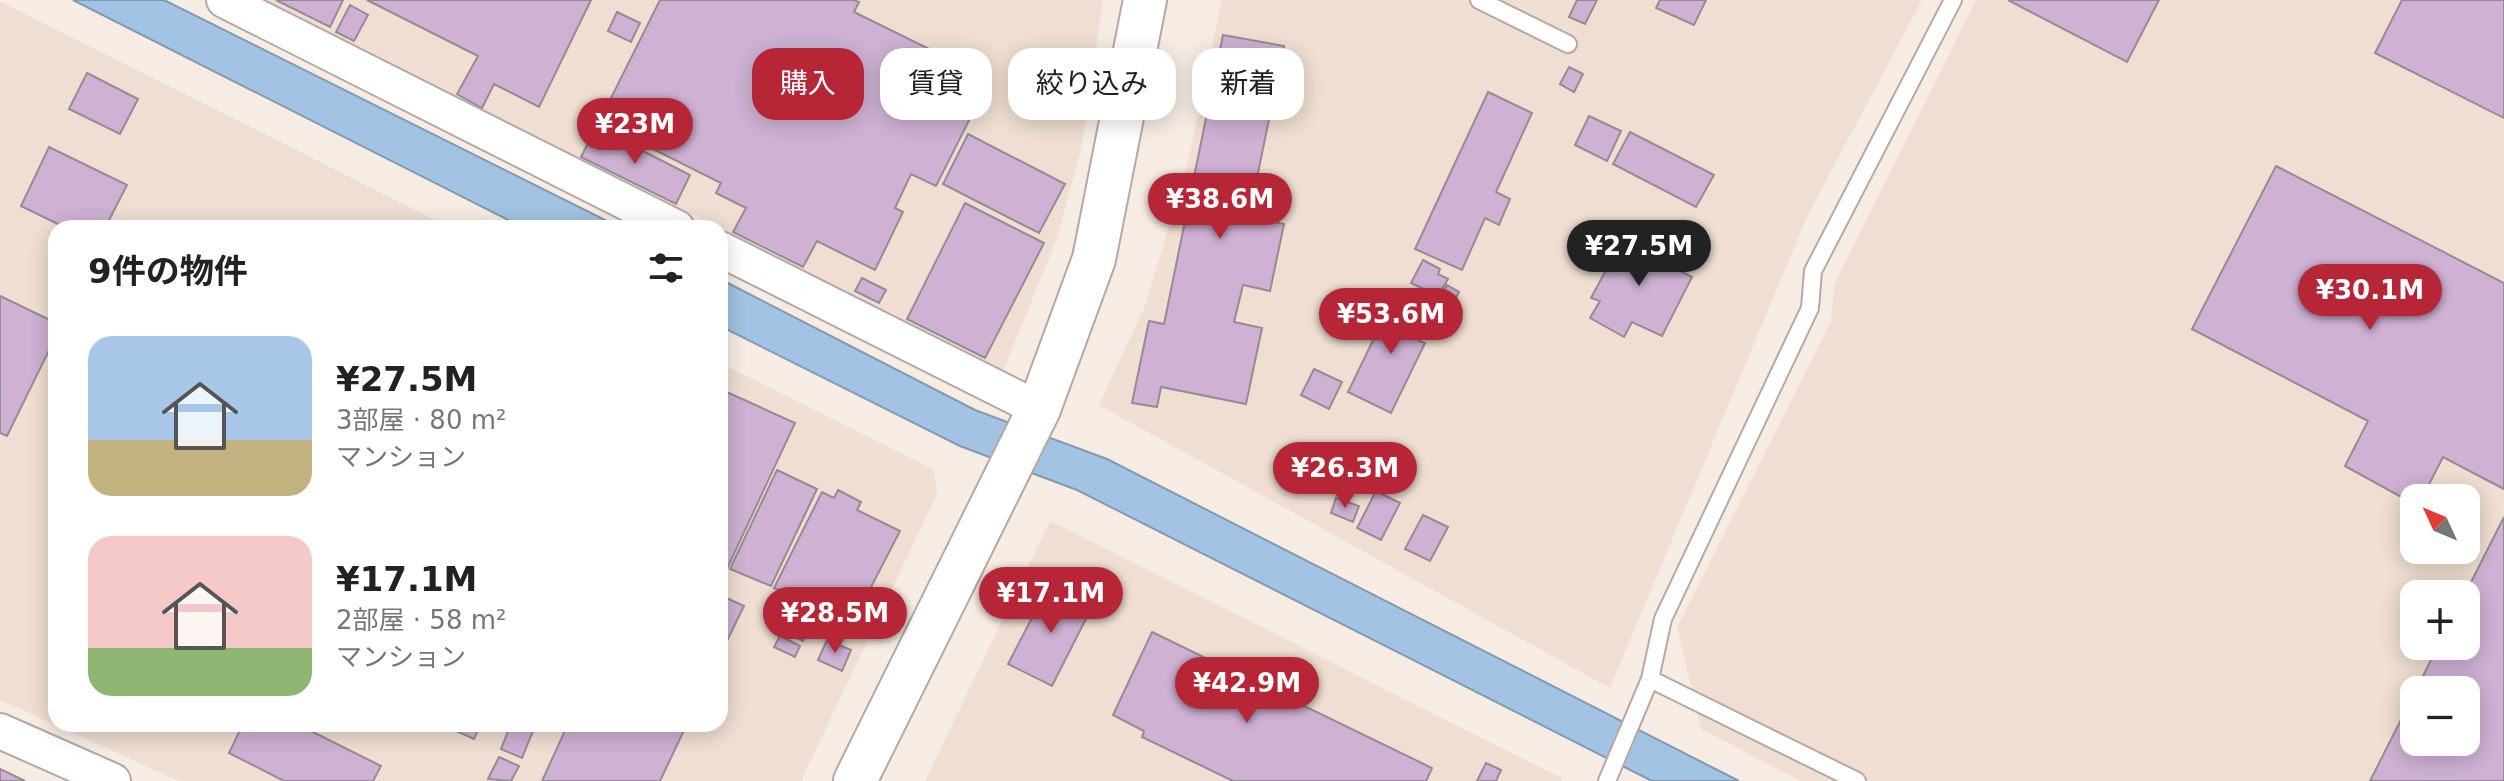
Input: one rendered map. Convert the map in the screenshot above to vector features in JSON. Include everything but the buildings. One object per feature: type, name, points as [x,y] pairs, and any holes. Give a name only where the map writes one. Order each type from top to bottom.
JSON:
[{"type":"street","points":[[224,0],[661,220]]},
{"type":"street","points":[[855,781],[1010,472],[1034,418],[1094,259],[1145,0]]},
{"type":"street","points":[[728,253],[1034,418]]},
{"type":"street","points":[[0,731],[113,781]]},
{"type":"lane","points":[[1479,0],[1568,44]]},
{"type":"lane","points":[[1607,781],[1650,679],[1663,619],[1810,308],[1813,271],[1953,0]]},
{"type":"lane","points":[[1650,679],[1857,781]]},
{"type":"shaded area","points":[[265,0],[1103,0],[1096,48],[1008,48],[1008,120],[1085,120],[1081,150],[1056,241],[1003,371],[728,233],[728,220],[703,220]]},
{"type":"shaded area","points":[[1222,0],[1922,0],[1807,217],[1610,688],[1099,405],[1145,306],[1187,166],[1197,120],[1304,120],[1304,48],[1212,48]]},
{"type":"shaded area","points":[[1976,0],[2504,0],[2504,781],[1801,781],[1701,729],[1677,627],[1831,322],[1834,285]]},
{"type":"shaded area","points":[[0,1],[435,220],[48,220],[48,722],[0,700]]},
{"type":"shaded area","points":[[728,367],[934,470],[937,494],[801,781],[179,781],[71,732],[728,732]]},
{"type":"shaded area","points":[[1050,521],[1562,778],[1561,781],[925,781]]},
{"type":"water","points":[[73,0],[164,0],[605,220],[508,220]]},
{"type":"water","points":[[728,283],[975,410],[1107,459],[1739,781],[1652,781],[1077,490],[960,446],[728,330]]}]
